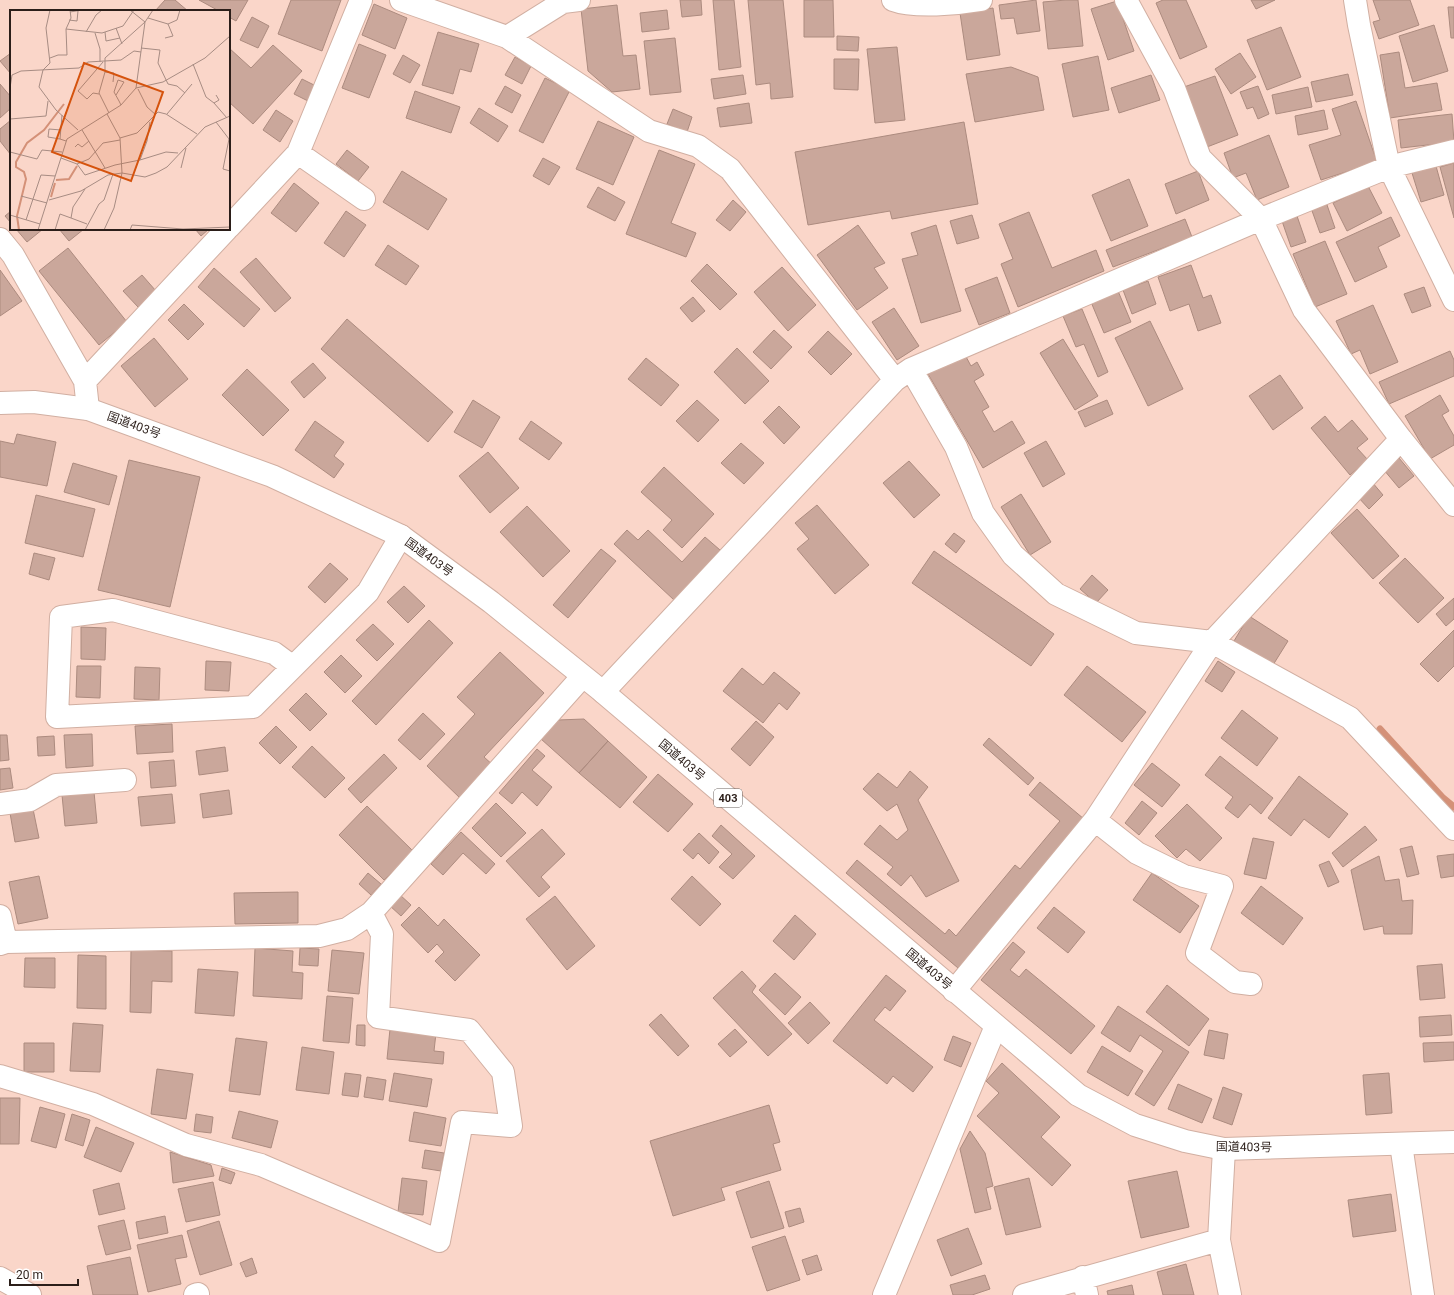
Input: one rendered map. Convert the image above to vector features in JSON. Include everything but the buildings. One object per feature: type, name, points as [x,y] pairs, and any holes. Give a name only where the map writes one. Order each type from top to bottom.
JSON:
[{"type":"main road","points":[[230,226],[298,153],[361,0]]},
{"type":"main road","points":[[401,0],[507,38],[649,131],[698,146],[730,169],[903,375],[956,447],[983,513],[1018,560],[1056,594],[1136,633],[1212,642],[1350,718],[1454,829]]},
{"type":"main road","points":[[507,38],[563,2],[579,0]]},
{"type":"main road","points":[[893,0],[904,4],[968,2],[980,0]]},
{"type":"main road","points":[[1126,0],[1174,88],[1200,158],[1260,219],[1304,310],[1400,439],[1454,505]]},
{"type":"main road","points":[[1355,0],[1358,25],[1389,167],[1453,297]]},
{"type":"main road","points":[[603,692],[903,375],[1260,219],[1389,167],[1454,151]]},
{"type":"main road","points":[[298,153],[364,199]]},
{"type":"main road","points":[[86,381],[226,230]]},
{"type":"main road","points":[[0,239],[14,254],[86,381],[88,409]]},
{"type":"main road","name":"国道403号","points":[[0,403],[34,402],[88,409],[272,476],[401,536],[491,602],[582,677],[603,692],[1078,1095],[1135,1125],[1185,1141],[1224,1149],[1454,1142]]},
{"type":"main road","points":[[954,991],[1095,820],[1212,642],[1400,439]]},
{"type":"main road","points":[[293,667],[274,653],[113,610],[61,617],[57,717],[253,707],[293,667],[368,592],[401,536]]},
{"type":"main road","points":[[0,916],[3,943],[319,936],[347,929],[371,913],[582,677]]},
{"type":"main road","points":[[0,804],[30,800],[56,785],[125,780]]},
{"type":"main road","points":[[1095,820],[1137,853],[1184,876],[1222,886],[1197,953],[1235,982],[1252,984]]},
{"type":"main road","points":[[0,1076],[93,1104],[186,1146],[261,1165],[439,1241],[462,1122],[511,1126],[503,1072],[469,1030],[378,1017],[382,934],[371,913]]},
{"type":"main road","points":[[884,1295],[996,1026]]},
{"type":"main road","points":[[1401,1144],[1423,1295]]},
{"type":"main road","points":[[1224,1149],[1219,1240],[1230,1295]]},
{"type":"main road","points":[[1024,1295],[1085,1286],[1219,1240]]},
{"type":"main road","points":[[0,1278],[30,1295]]},
{"type":"waterway","points":[[1380,729],[1443,798],[1454,807]]}]
